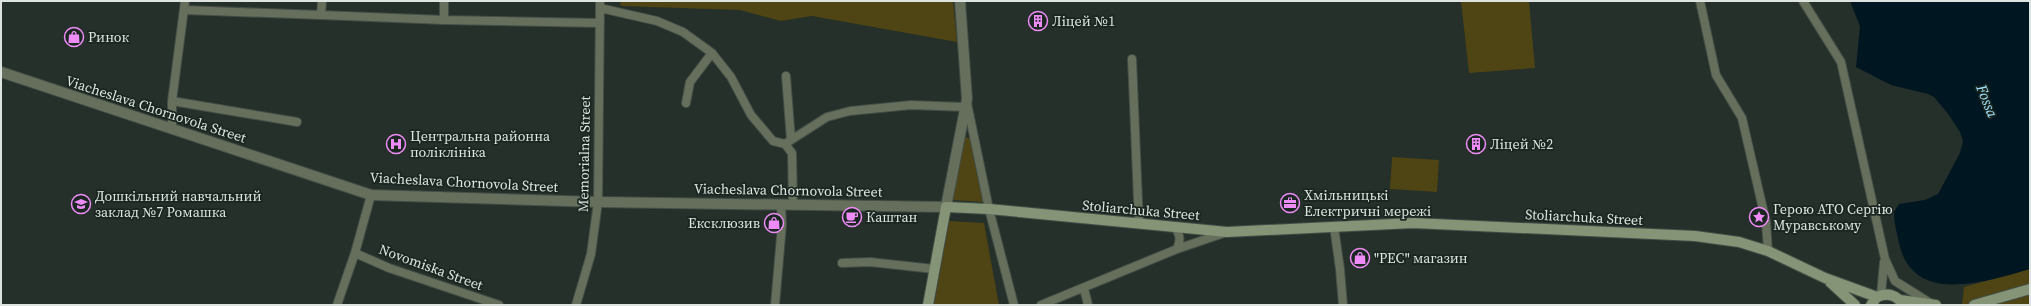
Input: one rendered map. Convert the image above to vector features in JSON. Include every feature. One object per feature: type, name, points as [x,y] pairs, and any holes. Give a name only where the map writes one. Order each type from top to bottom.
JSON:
[{"type":"main road","name":"Stoliarchuka Street","points":[[946,207],[989,209],[1227,232],[1413,223],[1695,236],[1739,242],[1768,251],[1826,278]]},
{"type":"main road","points":[[928,305],[946,207]]},
{"type":"main road","points":[[1826,278],[1876,299],[1890,294],[1902,303],[1936,305]]},
{"type":"main road","points":[[1826,278],[1855,305]]},
{"type":"main road","points":[[1974,305],[2030,290]]},
{"type":"street","points":[[172,129],[172,101],[185,1]]},
{"type":"street","points":[[321,16],[322,1]]},
{"type":"street","points":[[444,1],[444,20]]},
{"type":"street","points":[[960,1],[966,103],[989,209],[1014,305]]},
{"type":"street","points":[[1700,1],[1716,75],[1742,118],[1766,222],[1768,251]]},
{"type":"street","points":[[1803,1],[1841,62],[1884,259],[1884,279],[1876,299]]},
{"type":"street","points":[[600,4],[657,21],[684,32],[712,53],[731,77],[751,115],[773,141],[788,142],[827,117],[850,111],[911,105],[966,103]]},
{"type":"street","name":"Memorialna Street","points":[[576,305],[591,254],[598,202],[600,4]]},
{"type":"street","points":[[184,10],[444,20],[600,23]]},
{"type":"street","points":[[686,103],[690,82],[712,53]]},
{"type":"street","points":[[1132,58],[1139,224]]},
{"type":"street","name":"Viacheslava Chornovola Street","points":[[1,72],[371,194],[598,202],[946,207]]},
{"type":"street","points":[[786,76],[788,142],[792,153],[793,204]]},
{"type":"street","points":[[172,101],[297,122]]},
{"type":"street","points":[[946,207],[966,103]]},
{"type":"street","points":[[337,305],[355,253],[371,194]]},
{"type":"street","points":[[775,305],[782,225],[781,204]]},
{"type":"street","points":[[1175,227],[1180,234],[1180,242],[1177,249]]},
{"type":"street","points":[[1334,227],[1343,305]]},
{"type":"street","points":[[1041,305],[1177,249],[1227,232]]},
{"type":"street","name":"Novomiska Street","points":[[355,253],[389,268],[499,305]]},
{"type":"street","points":[[1884,259],[1895,281],[1932,304]]},
{"type":"street","points":[[842,263],[870,262],[934,269]]},
{"type":"street","points":[[1084,288],[1088,305]]},
{"type":"shaded area","points":[[620,1],[953,1],[957,42],[812,16],[781,21],[740,10],[621,6]]},
{"type":"shaded area","points":[[1461,1],[1529,1],[1535,68],[1469,73]]},
{"type":"shaded area","points":[[963,137],[971,138],[983,202],[953,200]]},
{"type":"shaded area","points":[[1392,157],[1439,160],[1437,192],[1390,189]]},
{"type":"shaded area","points":[[949,221],[984,223],[999,305],[934,305]]},
{"type":"shaded area","points":[[2030,269],[2030,305],[1962,305],[1964,287]]},
{"type":"water","name":"Fossa","points":[[1850,1],[2030,1],[2030,269],[1972,283],[1952,284],[1934,282],[1919,275],[1907,263],[1899,243],[1894,212],[1899,204],[1925,200],[1938,194],[1960,153],[1963,141],[1960,132],[1949,115],[1934,97],[1928,94],[1891,85],[1856,67],[1860,26]]},
{"type":"place","name":"Ліцей №1","points":[[1038,21]]},
{"type":"place","name":"Ринок","points":[[74,37]]},
{"type":"place","name":"Центральна районна поліклініка","points":[[396,144]]},
{"type":"place","name":"Ліцей №2","points":[[1476,144]]},
{"type":"place","name":"Хмільницькі Електричні мережі","points":[[1290,203]]},
{"type":"place","name":"Дошкільний навчальний заклад №7 Ромашка","points":[[81,204]]},
{"type":"place","name":"Каштан","points":[[852,217]]},
{"type":"place","name":"Герою АТО Сергію Муравському","points":[[1759,217]]},
{"type":"place","name":"Ексклюзив","points":[[774,223]]},
{"type":"place","name":"\"РЕС\" магазин","points":[[1360,258]]}]
